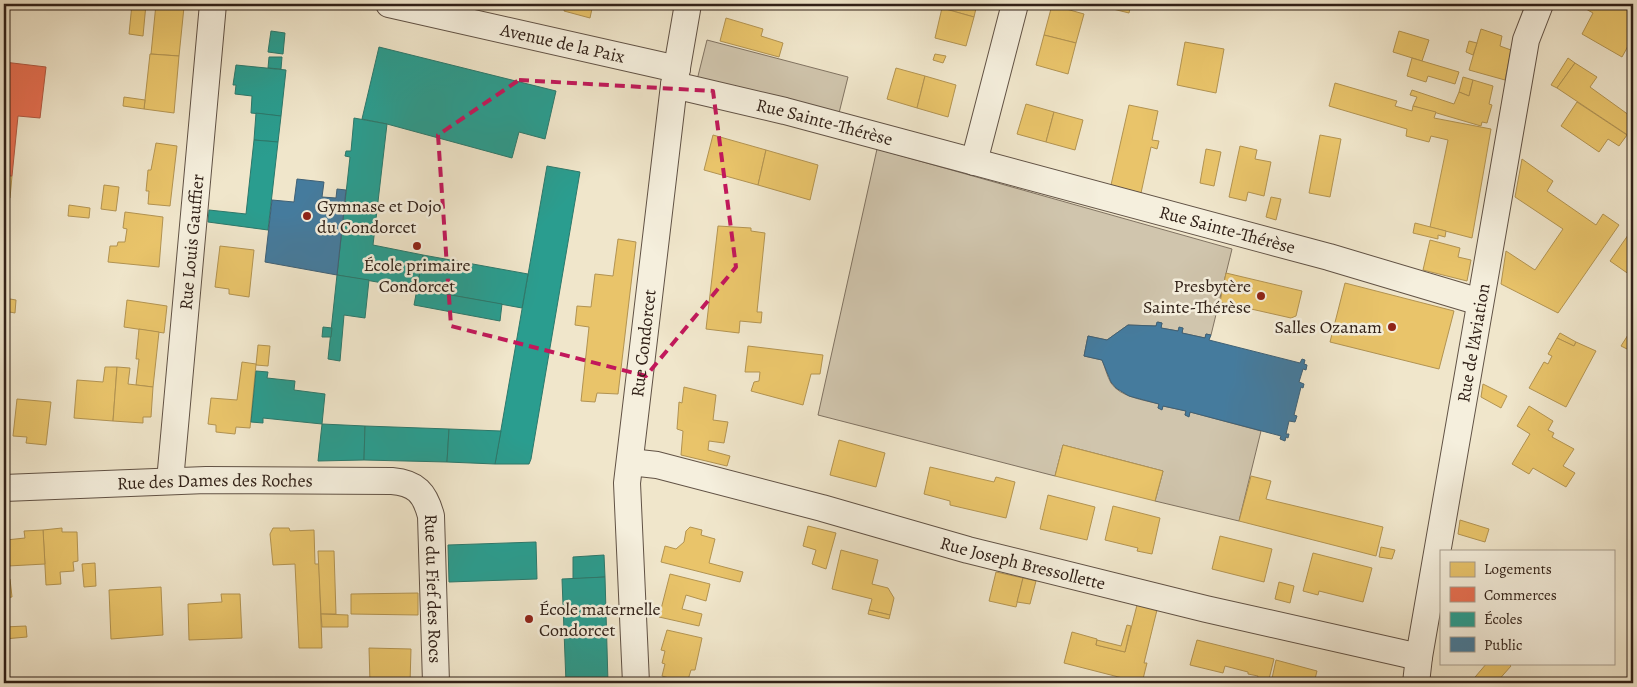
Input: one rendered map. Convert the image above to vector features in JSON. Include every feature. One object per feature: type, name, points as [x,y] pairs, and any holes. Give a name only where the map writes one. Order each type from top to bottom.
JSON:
[{"type":"street","name":"Rue Louis Gauffier","points":[[170,481],[213,4]]},
{"type":"street","name":"Avenue de la Paix","points":[[389,4],[676,77]]},
{"type":"street","name":"Rue Condorcet","points":[[636,683],[627,483],[676,77],[688,4]]},
{"type":"street","points":[[974,162],[1015,4]]},
{"type":"street","name":"Rue de l'Aviation","points":[[1416,683],[1526,40],[1540,4]]},
{"type":"street","name":"Rue Sainte-Thérèse","points":[[676,77],[785,111],[1329,257],[1480,302]]},
{"type":"street","name":"Rue Joseph Bressollette","points":[[630,462],[657,465],[822,508],[968,550],[1206,609],[1419,657]]},
{"type":"street","name":"Rue des Dames des Roches","points":[[4,488],[170,481],[392,481],[404,482],[414,487],[422,495]]},
{"type":"street","name":"Rue du Fief des Rocs","points":[[422,495],[428,504],[431,516],[436,683]]},
{"type":"highlighted area","points":[[519,80],[713,91],[736,267],[646,376],[451,326],[438,135]]},
{"type":"shaded area","points":[[707,40],[848,77],[838,117],[696,84]]},
{"type":"shaded area","points":[[877,149],[1232,249],[1211,335],[1206,334],[1205,338],[1182,333],[1183,328],[1178,331],[1161,328],[1162,323],[1158,322],[1156,326],[1128,325],[1107,340],[1088,336],[1084,356],[1102,360],[1111,383],[1126,395],[1159,404],[1158,408],[1162,409],[1163,406],[1186,411],[1185,415],[1189,416],[1190,412],[1261,431],[1239,521],[1155,501],[1163,471],[1063,445],[1055,476],[818,415]]},
{"type":"building: Logements","points":[[132,4],[146,4],[143,36],[129,34]]},
{"type":"building: Logements","points":[[156,4],[184,7],[179,56],[151,54]]},
{"type":"building: Logements","points":[[565,4],[593,4],[590,18],[564,11]]},
{"type":"building: Logements","points":[[943,4],[977,4],[974,17],[942,8]]},
{"type":"building: Logements","points":[[1106,4],[1131,4],[1129,13],[1105,7]]},
{"type":"building: Logements","points":[[1588,4],[1624,4],[1633,9],[1633,37],[1622,57],[1582,34],[1593,13],[1586,9]]},
{"type":"building: Logements","points":[[1052,5],[1084,14],[1076,43],[1044,35]]},
{"type":"building: Logements","points":[[942,8],[974,17],[966,46],[935,38]]},
{"type":"building: Logements","points":[[726,18],[763,29],[761,36],[783,43],[779,57],[720,41]]},
{"type":"building: Logements","points":[[1481,29],[1502,36],[1500,46],[1511,50],[1505,80],[1469,70]]},
{"type":"building: Logements","points":[[1399,31],[1429,40],[1422,61],[1393,52]]},
{"type":"building: Logements","points":[[1044,35],[1076,43],[1068,74],[1036,65]]},
{"type":"building: Logements","points":[[1469,41],[1477,43],[1473,55],[1466,52]]},
{"type":"building: Logements","points":[[1185,42],[1224,49],[1216,93],[1177,85]]},
{"type":"building: Logements","points":[[150,54],[179,56],[174,113],[144,109]]},
{"type":"building: Logements","points":[[935,54],[946,56],[943,63],[933,60]]},
{"type":"building: Logements","points":[[1412,58],[1459,72],[1455,84],[1428,76],[1426,82],[1407,76]]},
{"type":"building: Logements","points":[[1568,58],[1575,63],[1557,88],[1551,85]]},
{"type":"building: Logements","points":[[1575,63],[1597,77],[1590,87],[1633,118],[1633,129],[1629,136],[1557,88]]},
{"type":"building: Logements","points":[[896,68],[925,76],[917,108],[887,99]]},
{"type":"building: Logements","points":[[925,76],[956,85],[948,117],[917,108]]},
{"type":"building: Logements","points":[[1463,77],[1473,80],[1469,96],[1459,92]]},
{"type":"building: Logements","points":[[1473,80],[1493,86],[1489,104],[1492,105],[1487,123],[1482,122],[1481,126],[1413,106],[1417,97],[1410,95],[1412,90],[1454,104],[1459,92],[1469,96]]},
{"type":"building: Logements","points":[[1335,83],[1397,101],[1395,106],[1412,111],[1413,106],[1436,112],[1434,118],[1491,129],[1472,238],[1430,227],[1448,140],[1431,136],[1429,142],[1406,136],[1407,129],[1329,106]]},
{"type":"building: Logements","points":[[124,97],[145,100],[144,109],[123,106]]},
{"type":"building: Logements","points":[[1577,102],[1627,135],[1619,146],[1608,139],[1599,152],[1561,126]]},
{"type":"building: Logements","points":[[1026,104],[1054,112],[1046,142],[1017,134]]},
{"type":"building: Logements","points":[[1129,105],[1158,111],[1152,140],[1159,141],[1157,149],[1151,147],[1141,193],[1111,185]]},
{"type":"building: Logements","points":[[1054,112],[1083,120],[1075,150],[1046,142]]},
{"type":"building: Logements","points":[[713,135],[766,150],[758,185],[704,170]]},
{"type":"building: Logements","points":[[1320,135],[1341,139],[1330,197],[1309,193]]},
{"type":"building: Logements","points":[[156,143],[177,146],[170,206],[148,204],[149,191],[146,191],[148,170],[151,170]]},
{"type":"building: Logements","points":[[1240,146],[1257,150],[1255,159],[1271,162],[1264,196],[1248,192],[1246,201],[1229,197]]},
{"type":"building: Logements","points":[[1206,149],[1221,152],[1214,186],[1200,183]]},
{"type":"building: Logements","points":[[766,150],[818,165],[810,200],[758,185]]},
{"type":"building: Logements","points":[[1522,159],[1553,181],[1547,191],[1596,225],[1603,214],[1619,225],[1558,313],[1501,284],[1506,251],[1535,270],[1563,229],[1515,197]]},
{"type":"building: Logements","points":[[4,175],[12,176],[10,198],[4,197]]},
{"type":"building: Logements","points":[[104,185],[119,187],[116,211],[101,209]]},
{"type":"building: Logements","points":[[1271,197],[1281,199],[1276,220],[1266,217]]},
{"type":"building: Logements","points":[[69,205],[90,208],[89,218],[68,216]]},
{"type":"building: Logements","points":[[125,212],[163,217],[159,267],[108,262],[110,246],[117,246],[118,242],[125,242],[127,229],[123,228]]},
{"type":"building: Logements","points":[[1415,223],[1446,231],[1445,237],[1438,235],[1438,239],[1413,233]]},
{"type":"building: Logements","points":[[718,226],[751,228],[751,231],[765,233],[757,312],[762,312],[761,323],[740,321],[739,333],[706,329]]},
{"type":"building: Logements","points":[[1633,228],[1633,277],[1610,261]]},
{"type":"building: Logements","points":[[618,239],[636,242],[618,394],[597,393],[595,402],[581,401],[589,327],[575,325],[577,306],[591,307],[595,274],[613,276]]},
{"type":"building: Logements","points":[[1430,240],[1460,248],[1458,257],[1471,260],[1467,281],[1423,270]]},
{"type":"building: Logements","points":[[220,246],[254,250],[249,297],[229,294],[229,289],[215,287]]},
{"type":"building: Logements","name":"Presbytère Sainte-Thérèse","points":[[1226,273],[1302,291],[1296,316],[1291,318],[1220,302]]},
{"type":"building: Logements","name":"Salles Ozanam","points":[[1345,283],[1454,311],[1439,369],[1330,342]]},
{"type":"building: Logements","points":[[4,298],[16,300],[15,313],[4,311]]},
{"type":"building: Logements","points":[[127,300],[167,306],[164,333],[124,327]]},
{"type":"building: Logements","points":[[1633,327],[1633,352],[1621,346]]},
{"type":"building: Logements","points":[[139,329],[159,332],[153,387],[136,385],[139,359],[136,359]]},
{"type":"building: Logements","points":[[1560,333],[1576,342],[1574,346],[1557,338]]},
{"type":"building: Logements","points":[[1557,338],[1574,346],[1576,342],[1596,351],[1566,407],[1529,388],[1544,362],[1548,364],[1552,356],[1548,354]]},
{"type":"building: Logements","points":[[258,345],[270,346],[268,366],[256,365]]},
{"type":"building: Logements","points":[[748,346],[823,355],[820,374],[811,374],[803,405],[751,391],[754,382],[759,381],[760,372],[745,372]]},
{"type":"building: Logements","points":[[242,362],[256,364],[250,428],[236,427],[235,434],[216,432],[216,425],[208,424],[211,398],[237,400]]},
{"type":"building: Logements","points":[[105,367],[117,367],[113,421],[74,418],[77,380],[103,382]]},
{"type":"building: Logements","points":[[117,367],[130,368],[128,384],[153,387],[151,417],[143,417],[143,423],[113,421]]},
{"type":"building: Logements","points":[[1483,384],[1507,396],[1501,408],[1481,397]]},
{"type":"building: Logements","points":[[684,387],[716,395],[713,420],[728,422],[724,443],[709,441],[708,450],[730,456],[727,466],[681,455],[683,431],[677,429],[679,402],[682,403]]},
{"type":"building: Logements","points":[[17,399],[51,402],[46,445],[26,443],[27,437],[13,436]]},
{"type":"building: Logements","points":[[1529,406],[1553,421],[1548,430],[1554,433],[1552,437],[1574,449],[1563,466],[1575,473],[1566,487],[1533,468],[1529,474],[1512,464],[1530,434],[1517,426]]},
{"type":"building: Logements","points":[[839,440],[885,453],[876,487],[830,475]]},
{"type":"building: Logements","points":[[1063,445],[1163,471],[1155,501],[1055,476]]},
{"type":"building: Logements","points":[[930,467],[994,482],[996,477],[1015,482],[1006,518],[950,505],[950,501],[924,494]]},
{"type":"building: Logements","points":[[1251,476],[1271,481],[1266,499],[1383,527],[1376,556],[1239,521]]},
{"type":"building: Logements","points":[[1048,495],[1095,507],[1087,540],[1040,529]]},
{"type":"building: Logements","points":[[1113,506],[1160,518],[1152,554],[1137,551],[1138,548],[1105,540]]},
{"type":"building: Logements","points":[[1460,520],[1489,529],[1485,542],[1458,534]]},
{"type":"building: Logements","points":[[808,526],[836,533],[826,569],[812,564],[816,550],[803,546]]},
{"type":"building: Logements","points":[[690,527],[702,530],[701,535],[715,539],[709,563],[743,572],[740,582],[661,562],[665,546],[676,549],[684,542],[686,531]]},
{"type":"building: Logements","points":[[62,528],[62,532],[77,532],[78,561],[73,562],[74,571],[60,572],[61,584],[46,585],[43,530]]},
{"type":"building: Logements","points":[[273,528],[289,528],[290,531],[314,530],[315,564],[319,564],[322,648],[299,648],[295,564],[273,565],[270,534]]},
{"type":"building: Logements","points":[[43,530],[45,564],[8,566],[6,540],[25,538],[24,531]]},
{"type":"building: Logements","points":[[1220,536],[1272,549],[1264,582],[1212,569]]},
{"type":"building: Logements","points":[[1381,547],[1395,550],[1392,559],[1379,557]]},
{"type":"building: Logements","points":[[841,550],[878,560],[872,584],[888,588],[894,598],[890,615],[869,610],[872,599],[832,589]]},
{"type":"building: Logements","points":[[318,551],[334,551],[336,614],[321,614]]},
{"type":"building: Logements","points":[[1313,553],[1372,568],[1363,602],[1319,591],[1318,595],[1303,591]]},
{"type":"building: Logements","points":[[95,563],[96,586],[84,587],[82,564]]},
{"type":"building: Logements","points":[[996,572],[1023,578],[1016,607],[989,601]]},
{"type":"building: Logements","points":[[670,574],[710,584],[706,601],[686,595],[682,609],[702,614],[699,626],[659,617]]},
{"type":"building: Logements","points":[[1023,578],[1036,581],[1030,604],[1017,602]]},
{"type":"building: Logements","points":[[10,579],[12,597],[4,598],[4,580]]},
{"type":"building: Logements","points":[[1279,582],[1294,586],[1290,603],[1275,599]]},
{"type":"building: Logements","points":[[161,587],[163,635],[111,639],[109,590]]},
{"type":"building: Logements","points":[[418,593],[418,615],[351,614],[351,594]]},
{"type":"building: Logements","points":[[221,594],[240,594],[242,638],[189,640],[188,604],[222,602]]},
{"type":"building: Logements","points":[[1137,605],[1157,610],[1144,663],[1147,663],[1142,683],[1064,663],[1072,632],[1097,639],[1096,645],[1125,652]]},
{"type":"building: Logements","points":[[869,610],[890,615],[889,619],[868,614]]},
{"type":"building: Logements","points":[[321,614],[348,615],[348,627],[322,627]]},
{"type":"building: Logements","points":[[1127,625],[1131,626],[1125,652],[1096,645],[1097,640],[1121,646]]},
{"type":"building: Logements","points":[[26,626],[27,637],[4,639],[4,627]]},
{"type":"building: Logements","points":[[667,630],[702,638],[695,670],[691,670],[687,683],[662,676],[665,664],[662,663],[665,651],[661,650]]},
{"type":"building: Logements","points":[[1197,640],[1274,659],[1269,679],[1264,678],[1263,682],[1257,680],[1258,676],[1225,666],[1223,673],[1190,665]]},
{"type":"building: Logements","points":[[369,648],[411,649],[410,683],[370,683]]},
{"type":"building: Logements","points":[[1276,660],[1317,671],[1314,683],[1271,683]]},
{"type":"building: Logements","points":[[1486,664],[1509,664],[1511,666],[1496,683],[1470,683]]},
{"type":"building: Logements","points":[[324,679],[357,680],[357,683],[324,683]]},
{"type":"building: Commerces","points":[[4,62],[46,67],[40,118],[18,116],[12,176],[4,175]]},
{"type":"building: Écoles","points":[[271,31],[285,33],[283,54],[268,52]]},
{"type":"building: Écoles","points":[[379,47],[556,91],[545,139],[519,132],[512,158],[362,119]]},
{"type":"building: Écoles","points":[[269,57],[282,57],[281,69],[268,68]]},
{"type":"building: Écoles","points":[[236,65],[286,70],[281,116],[251,113],[252,96],[235,94],[236,85],[233,85]]},
{"type":"building: Écoles","points":[[256,113],[281,116],[278,142],[254,140]]},
{"type":"building: Écoles","points":[[354,118],[387,124],[373,245],[423,255],[417,289],[337,275],[350,157],[345,156],[346,151],[351,151]]},
{"type":"building: Écoles","points":[[254,140],[278,142],[268,230],[208,222],[209,210],[246,214]]},
{"type":"building: Écoles","points":[[547,166],[580,172],[531,459],[529,464],[495,464]]},
{"type":"building: Écoles","points":[[423,255],[528,274],[522,308],[417,289]]},
{"type":"building: Écoles","points":[[337,275],[369,280],[365,318],[344,315],[340,361],[328,359]]},
{"type":"building: Écoles","points":[[417,289],[502,304],[500,321],[414,305]]},
{"type":"building: Écoles","points":[[323,327],[332,328],[331,337],[322,337]]},
{"type":"building: Écoles","points":[[256,371],[268,372],[267,378],[295,381],[294,390],[325,394],[322,424],[263,418],[263,423],[251,422]]},
{"type":"building: Écoles","points":[[322,424],[365,426],[364,460],[318,461]]},
{"type":"building: Écoles","points":[[365,426],[449,429],[447,462],[364,460]]},
{"type":"building: Écoles","points":[[449,429],[501,431],[495,464],[447,462]]},
{"type":"building: Écoles","points":[[536,542],[537,579],[449,582],[448,545]]},
{"type":"building: Écoles","points":[[604,555],[605,577],[573,579],[573,557]]},
{"type":"building: Écoles","points":[[605,577],[608,683],[566,683],[562,579]]},
{"type":"building: Public","name":"Gymnase et Dojo du Condorcet","points":[[297,179],[324,182],[322,197],[336,198],[337,189],[346,190],[337,275],[265,262],[272,200],[294,202]]},
{"type":"building: Public","points":[[1157,322],[1162,323],[1161,328],[1178,331],[1179,327],[1183,328],[1182,333],[1205,338],[1206,334],[1211,335],[1209,340],[1300,363],[1302,359],[1305,360],[1306,370],[1303,369],[1299,382],[1304,384],[1303,388],[1301,387],[1294,415],[1297,416],[1295,422],[1289,421],[1286,434],[1289,434],[1288,438],[1286,437],[1285,441],[1280,439],[1281,436],[1190,412],[1189,417],[1185,415],[1186,411],[1163,406],[1162,410],[1158,408],[1159,404],[1129,396],[1116,388],[1111,382],[1102,360],[1084,356],[1088,336],[1107,340],[1128,325],[1156,326]]},
{"type":"place","name":"Gymnase et Dojo du Condorcet","points":[[307,216]]},
{"type":"place","name":"École primaire Condorcet","points":[[417,246]]},
{"type":"place","name":"Presbytère Sainte-Thérèse","points":[[1261,296]]},
{"type":"place","name":"Salles Ozanam","points":[[1392,327]]},
{"type":"place","name":"École maternelle Condorcet","points":[[529,619]]}]
